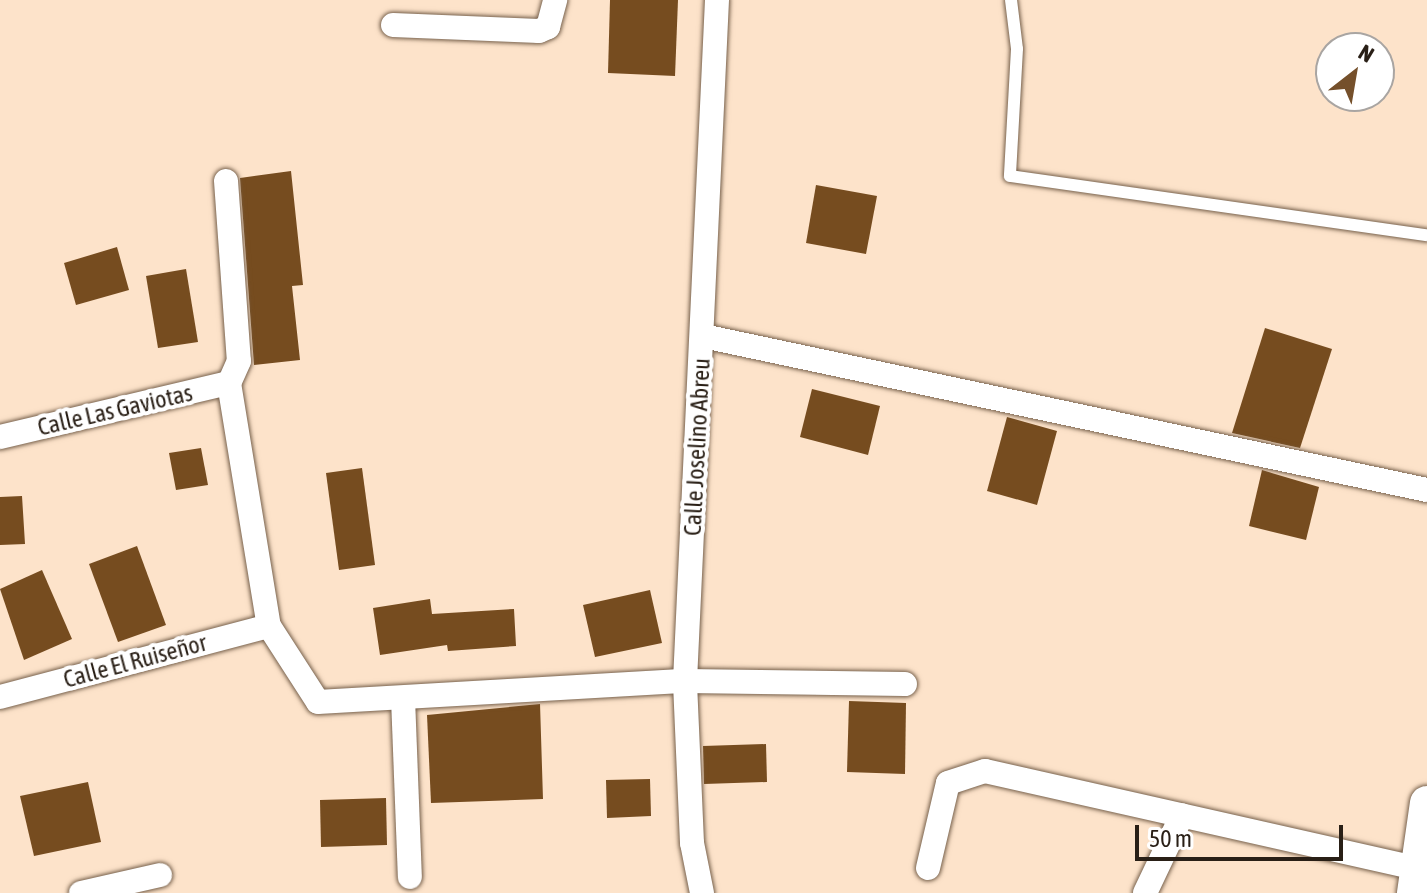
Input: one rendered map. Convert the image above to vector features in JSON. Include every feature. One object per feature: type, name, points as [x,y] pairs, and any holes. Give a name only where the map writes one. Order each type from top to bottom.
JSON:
[{"type":"main road","points":[[1415,880],[1427,803]]},
{"type":"street","points":[[393,25],[539,31],[548,27],[555,0]]},
{"type":"street","name":"Calle Joselino Abreu","points":[[702,893],[692,843],[685,681],[717,0]]},
{"type":"street","points":[[226,181],[239,361],[229,383],[269,626],[318,702],[685,681],[905,684]]},
{"type":"street","points":[[703,336],[1427,490]]},
{"type":"street","name":"Calle Las Gaviotas","points":[[0,437],[229,383]]},
{"type":"street","name":"Calle El Ruiseñor","points":[[0,697],[269,626]]},
{"type":"street","points":[[403,698],[410,877]]},
{"type":"street","points":[[928,868],[948,783],[963,774],[985,771],[1182,815],[1415,880]]},
{"type":"street","points":[[1145,893],[1182,815]]},
{"type":"street","points":[[81,893],[160,875]]},
{"type":"lane","points":[[1011,0],[1017,92],[1010,176],[1427,235]]},
{"type":"building","points":[[610,0],[678,0],[675,76],[608,73]]},
{"type":"building","points":[[291,171],[303,285],[292,286],[300,360],[254,365],[240,178]]},
{"type":"building","points":[[816,185],[877,196],[866,254],[806,243]]},
{"type":"building","points":[[117,247],[129,290],[76,305],[64,263]]},
{"type":"building","points":[[186,269],[198,342],[158,348],[146,276]]},
{"type":"building","points":[[1265,328],[1332,349],[1300,448],[1232,433]]},
{"type":"building","points":[[812,389],[880,406],[868,455],[800,437]]},
{"type":"building","points":[[1007,417],[1057,431],[1037,505],[987,491]]},
{"type":"building","points":[[201,448],[208,485],[176,490],[169,453]]},
{"type":"building","points":[[362,468],[375,565],[339,570],[326,473]]},
{"type":"building","points":[[1262,470],[1319,487],[1306,540],[1249,526]]},
{"type":"building","points":[[22,496],[25,544],[0,545],[0,497]]},
{"type":"building","points":[[137,546],[166,625],[118,642],[89,564]]},
{"type":"building","points":[[42,570],[72,639],[24,660],[0,589]]},
{"type":"building","points":[[650,590],[662,643],[595,657],[583,605]]},
{"type":"building","points":[[430,599],[432,614],[514,609],[516,646],[448,651],[447,645],[380,655],[373,608]]},
{"type":"building","points":[[849,701],[906,703],[905,774],[847,772]]},
{"type":"building","points":[[540,704],[543,799],[431,803],[427,715]]},
{"type":"building","points":[[766,744],[767,782],[704,784],[703,746]]},
{"type":"building","points":[[650,779],[651,816],[607,818],[606,780]]},
{"type":"building","points":[[88,782],[101,842],[34,856],[20,796]]},
{"type":"building","points":[[386,798],[387,845],[321,847],[320,800]]}]
